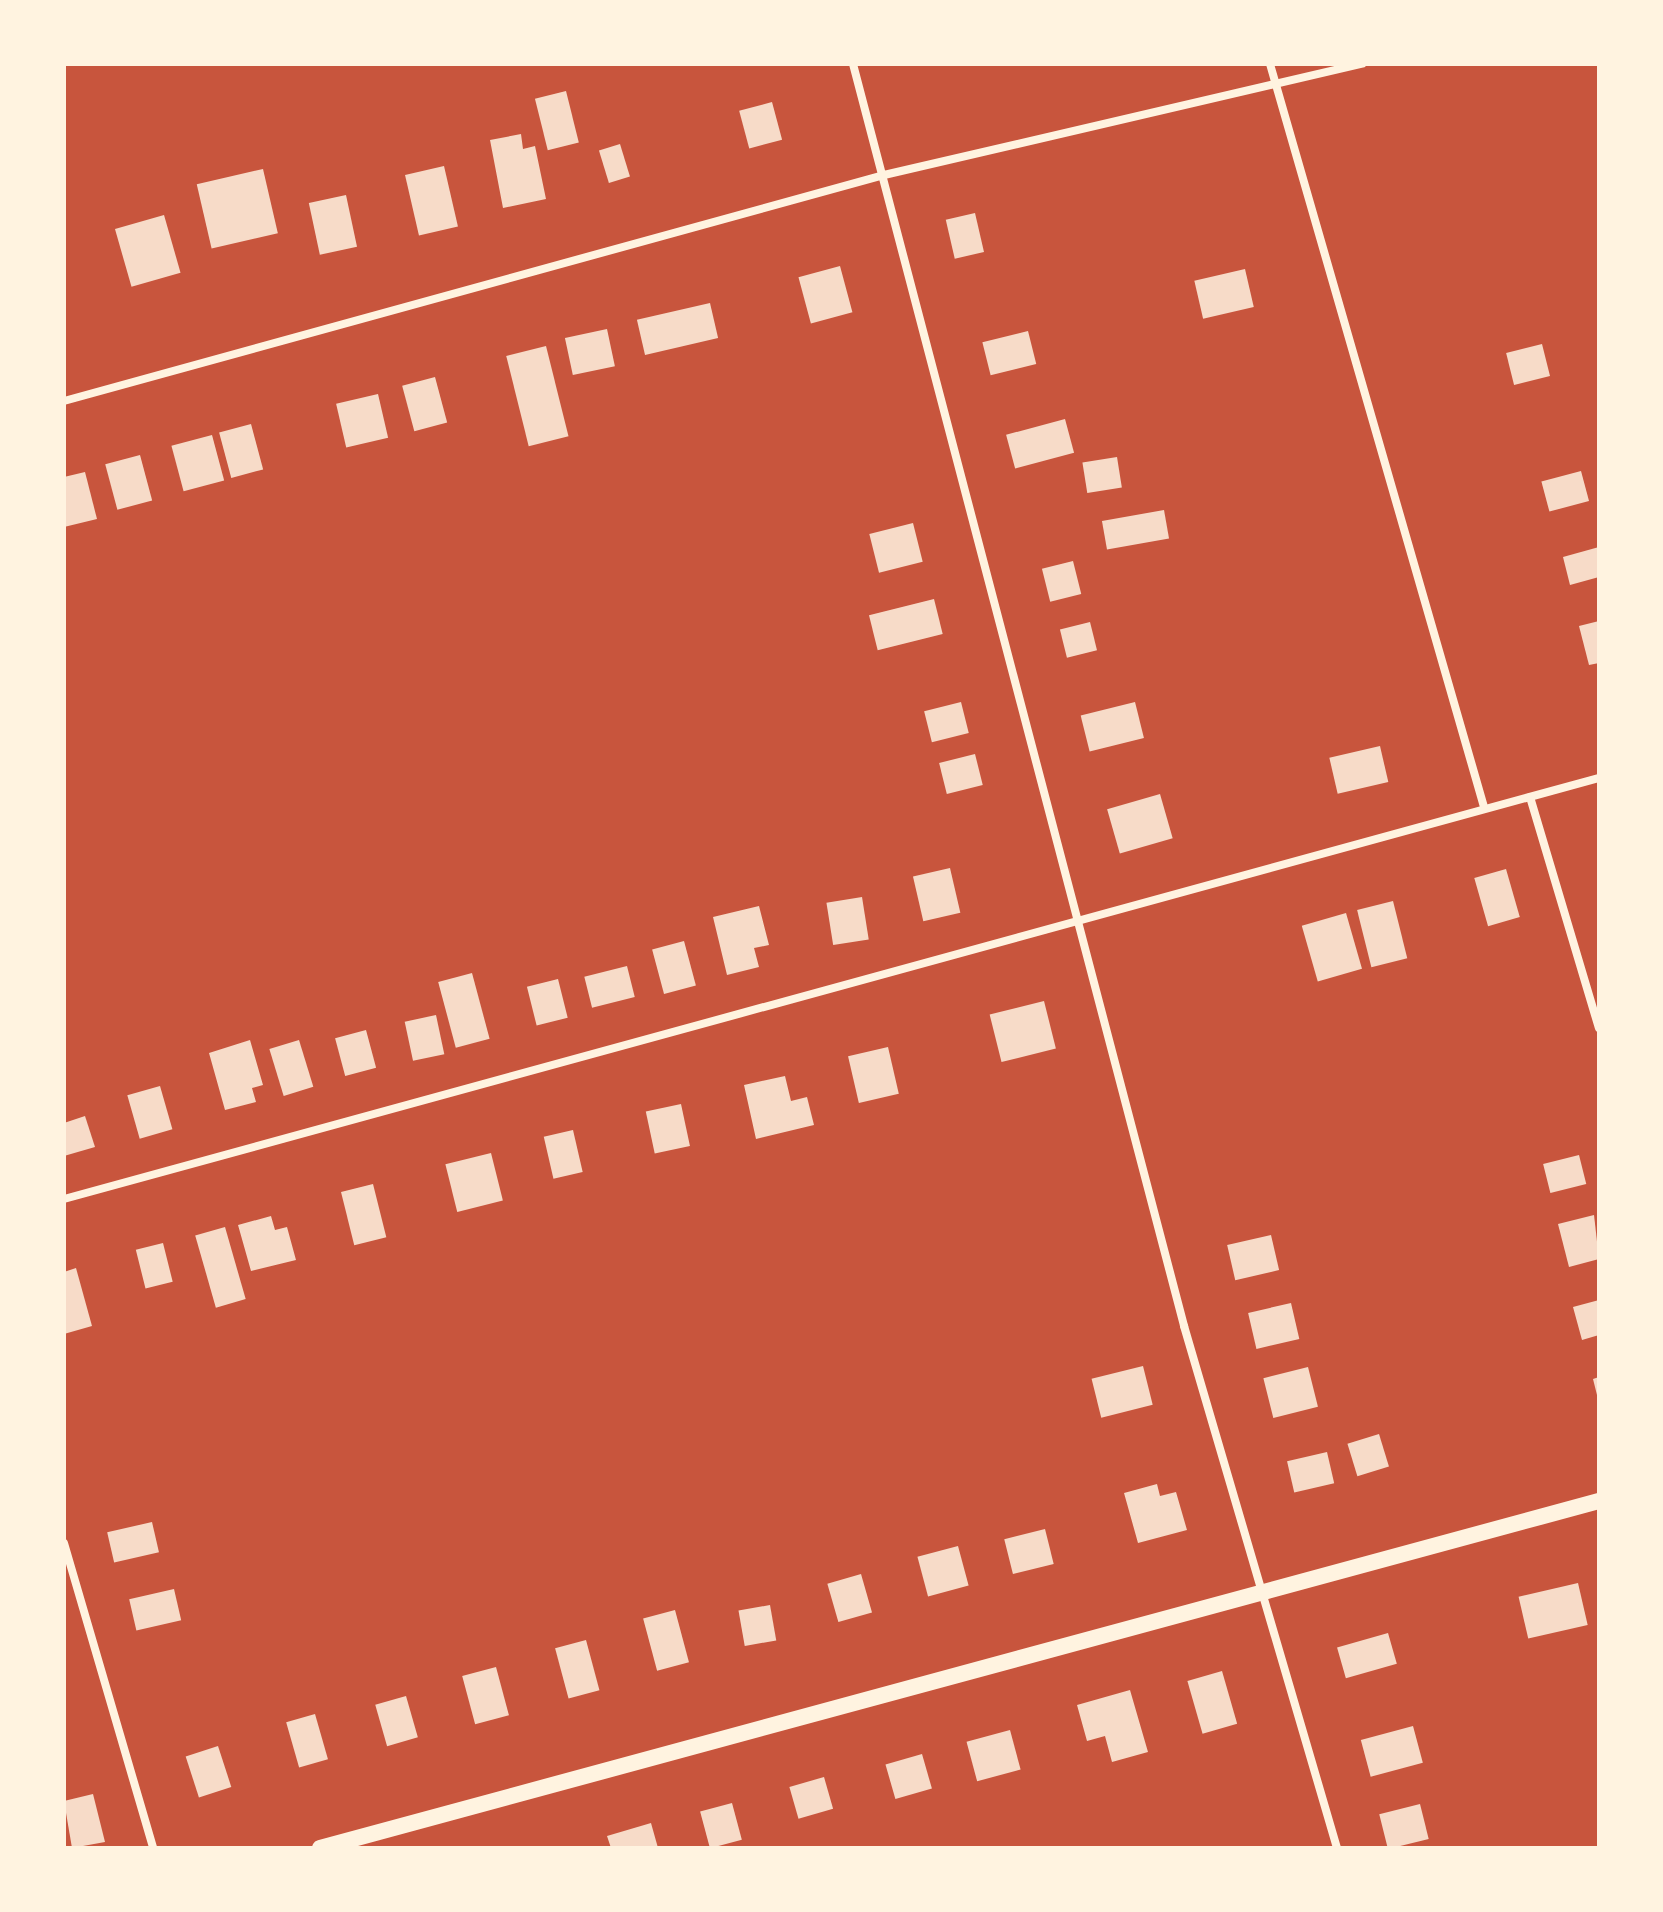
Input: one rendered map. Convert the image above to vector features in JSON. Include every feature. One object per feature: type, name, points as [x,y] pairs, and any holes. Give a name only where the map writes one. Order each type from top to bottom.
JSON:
[{"type":"main road","points":[[320,1848],[1263,1589],[1599,1501]]},
{"type":"street","points":[[853,64],[1081,921],[1184,1326],[1337,1848]]},
{"type":"street","points":[[1270,64],[1484,807]]},
{"type":"street","points":[[64,401],[884,175],[1275,80],[1362,64]]},
{"type":"street","points":[[64,1199],[1081,921],[1484,807],[1599,778]]},
{"type":"street","points":[[1530,797],[1599,1028]]},
{"type":"street","points":[[64,1543],[153,1848]]},
{"type":"building","points":[[566,91],[579,142],[548,150],[535,99]]},
{"type":"building","points":[[772,102],[782,140],[749,148],[739,111]]},
{"type":"building","points":[[521,134],[523,149],[535,146],[546,199],[503,208],[490,140]]},
{"type":"building","points":[[620,144],[630,177],[609,183],[599,150]]},
{"type":"building","points":[[444,166],[458,226],[419,235],[405,175]]},
{"type":"building","points":[[263,169],[278,233],[212,249],[197,184]]},
{"type":"building","points":[[346,195],[357,247],[320,255],[309,203]]},
{"type":"building","points":[[975,213],[984,252],[955,259],[946,220]]},
{"type":"building","points":[[164,215],[181,273],[132,287],[115,229]]},
{"type":"building","points":[[840,266],[852,312],[811,323],[798,277]]},
{"type":"building","points":[[1245,269],[1254,307],[1203,319],[1194,281]]},
{"type":"building","points":[[710,303],[718,338],[645,355],[637,320]]},
{"type":"building","points":[[607,329],[615,366],[573,375],[565,338]]},
{"type":"building","points":[[1028,331],[1036,364],[991,375],[982,342]]},
{"type":"building","points":[[1542,344],[1550,376],[1514,385],[1506,353]]},
{"type":"building","points":[[546,346],[568,436],[529,446],[506,356]]},
{"type":"building","points":[[435,377],[447,422],[414,431],[402,386]]},
{"type":"building","points":[[378,394],[388,438],[346,448],[336,404]]},
{"type":"building","points":[[1065,419],[1074,453],[1015,469],[1006,435]]},
{"type":"building","points":[[251,424],[263,469],[231,478],[219,433]]},
{"type":"building","points":[[212,435],[224,480],[184,491],[171,446]]},
{"type":"building","points":[[140,455],[152,500],[117,510],[105,464]]},
{"type":"building","points":[[1117,457],[1122,488],[1087,493],[1082,462]]},
{"type":"building","points":[[1581,471],[1589,501],[1549,512],[1541,482]]},
{"type":"building","points":[[85,472],[97,519],[64,527],[64,477]]},
{"type":"building","points":[[1164,510],[1169,539],[1107,549],[1102,521]]},
{"type":"building","points":[[913,523],[923,562],[879,573],[869,534]]},
{"type":"building","points":[[1599,547],[1599,577],[1570,585],[1563,557]]},
{"type":"building","points":[[1073,561],[1081,594],[1050,602],[1042,569]]},
{"type":"building","points":[[934,599],[943,634],[878,650],[869,615]]},
{"type":"building","points":[[1599,621],[1599,663],[1589,665],[1579,626]]},
{"type":"building","points":[[1090,622],[1097,650],[1067,658],[1060,629]]},
{"type":"building","points":[[961,702],[969,733],[932,742],[924,711]]},
{"type":"building","points":[[1135,702],[1144,738],[1090,751],[1081,716]]},
{"type":"building","points":[[1380,746],[1388,782],[1338,794],[1329,758]]},
{"type":"building","points":[[975,754],[983,785],[947,794],[939,763]]},
{"type":"building","points":[[1160,794],[1173,838],[1120,853],[1107,809]]},
{"type":"building","points":[[950,868],[960,913],[923,921],[913,877]]},
{"type":"building","points":[[1506,869],[1520,917],[1488,926],[1474,878]]},
{"type":"building","points":[[862,897],[869,939],[833,945],[826,903]]},
{"type":"building","points":[[1393,901],[1407,958],[1371,967],[1357,910]]},
{"type":"building","points":[[759,906],[769,945],[754,948],[759,967],[727,975],[713,917]]},
{"type":"building","points":[[1346,913],[1362,969],[1318,981],[1302,926]]},
{"type":"building","points":[[684,941],[696,985],[664,994],[652,950]]},
{"type":"building","points":[[627,966],[635,997],[592,1008],[584,977]]},
{"type":"building","points":[[472,973],[490,1039],[456,1048],[438,982]]},
{"type":"building","points":[[558,979],[568,1018],[537,1026],[527,987]]},
{"type":"building","points":[[1044,1001],[1056,1049],[1002,1062],[990,1015]]},
{"type":"building","points":[[436,1015],[444,1054],[413,1061],[405,1022]]},
{"type":"building","points":[[366,1030],[376,1068],[345,1076],[335,1038]]},
{"type":"building","points":[[250,1040],[263,1085],[252,1088],[256,1102],[225,1110],[209,1053]]},
{"type":"building","points":[[299,1040],[313,1087],[284,1096],[269,1049]]},
{"type":"building","points":[[888,1047],[899,1094],[859,1103],[848,1056]]},
{"type":"building","points":[[785,1076],[791,1101],[807,1097],[814,1125],[756,1139],[744,1085]]},
{"type":"building","points":[[160,1086],[172,1129],[140,1139],[127,1095]]},
{"type":"building","points":[[681,1104],[690,1146],[655,1154],[646,1111]]},
{"type":"building","points":[[85,1116],[95,1147],[64,1156],[64,1123]]},
{"type":"building","points":[[573,1130],[583,1172],[553,1179],[544,1137]]},
{"type":"building","points":[[491,1153],[503,1201],[457,1212],[445,1164]]},
{"type":"building","points":[[1579,1155],[1586,1184],[1550,1193],[1543,1164]]},
{"type":"building","points":[[373,1184],[386,1237],[354,1245],[341,1192]]},
{"type":"building","points":[[1594,1215],[1599,1259],[1569,1267],[1558,1224]]},
{"type":"building","points":[[271,1216],[275,1230],[287,1227],[296,1260],[251,1271],[238,1225]]},
{"type":"building","points":[[225,1227],[246,1299],[216,1308],[195,1236]]},
{"type":"building","points":[[1271,1235],[1279,1270],[1235,1280],[1227,1245]]},
{"type":"building","points":[[163,1243],[173,1282],[146,1289],[136,1250]]},
{"type":"building","points":[[76,1268],[92,1326],[64,1334],[64,1272]]},
{"type":"building","points":[[1599,1300],[1599,1335],[1582,1340],[1573,1307]]},
{"type":"building","points":[[1291,1303],[1299,1339],[1256,1349],[1248,1313]]},
{"type":"building","points":[[1143,1366],[1153,1405],[1101,1418],[1092,1379]]},
{"type":"building","points":[[1308,1367],[1318,1407],[1273,1418],[1263,1378]]},
{"type":"building","points":[[1599,1377],[1599,1399],[1598,1399],[1593,1379]]},
{"type":"building","points":[[1379,1434],[1389,1467],[1357,1476],[1347,1444]]},
{"type":"building","points":[[1327,1452],[1334,1483],[1294,1492],[1287,1461]]},
{"type":"building","points":[[1157,1484],[1160,1496],[1176,1492],[1187,1530],[1138,1543],[1124,1493]]},
{"type":"building","points":[[152,1522],[159,1552],[114,1563],[107,1532]]},
{"type":"building","points":[[1045,1529],[1054,1564],[1013,1574],[1004,1539]]},
{"type":"building","points":[[958,1546],[969,1586],[928,1596],[917,1557]]},
{"type":"building","points":[[861,1574],[872,1612],[838,1622],[827,1584]]},
{"type":"building","points":[[1578,1583],[1588,1625],[1528,1639],[1519,1597]]},
{"type":"building","points":[[174,1589],[181,1620],[136,1631],[129,1599]]},
{"type":"building","points":[[770,1605],[776,1640],[745,1646],[738,1611]]},
{"type":"building","points":[[675,1610],[689,1662],[657,1671],[643,1619]]},
{"type":"building","points":[[1388,1633],[1397,1664],[1346,1678],[1337,1648]]},
{"type":"building","points":[[586,1640],[599,1690],[569,1699],[555,1648]]},
{"type":"building","points":[[496,1667],[509,1715],[475,1724],[462,1676]]},
{"type":"building","points":[[1222,1671],[1237,1724],[1203,1734],[1187,1681]]},
{"type":"building","points":[[1130,1690],[1148,1752],[1112,1762],[1105,1736],[1087,1741],[1077,1705]]},
{"type":"building","points":[[406,1696],[418,1737],[387,1746],[375,1705]]},
{"type":"building","points":[[315,1714],[328,1759],[299,1767],[286,1722]]},
{"type":"building","points":[[1413,1726],[1423,1763],[1371,1777],[1361,1740]]},
{"type":"building","points":[[1010,1730],[1021,1770],[977,1781],[967,1742]]},
{"type":"building","points":[[218,1746],[231,1787],[199,1797],[186,1757]]},
{"type":"building","points":[[922,1754],[932,1789],[895,1799],[885,1764]]},
{"type":"building","points":[[824,1777],[833,1809],[798,1819],[789,1787]]},
{"type":"building","points":[[93,1794],[105,1842],[72,1848],[64,1801]]},
{"type":"building","points":[[732,1803],[742,1840],[710,1848],[700,1812]]},
{"type":"building","points":[[1420,1804],[1429,1839],[1388,1848],[1379,1814]]},
{"type":"building","points":[[651,1823],[658,1848],[611,1848],[607,1836]]}]
